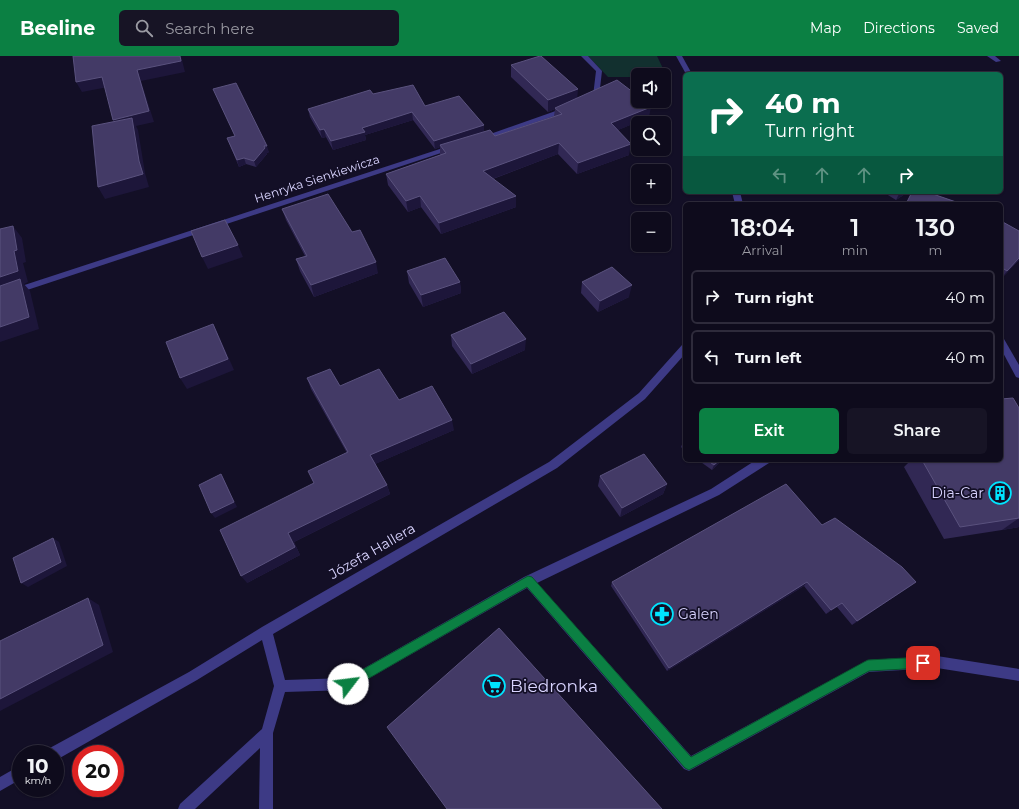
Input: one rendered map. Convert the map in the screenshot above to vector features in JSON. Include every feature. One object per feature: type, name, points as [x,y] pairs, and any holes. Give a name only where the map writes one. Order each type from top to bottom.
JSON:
[{"type":"street","points":[[475,141],[542,119],[596,97],[599,71],[584,56]]},
{"type":"street","points":[[679,56],[688,72]]},
{"type":"street","points":[[990,56],[998,61]]},
{"type":"street","name":"Henryka Sienkiewicza","points":[[0,296],[460,145]]},
{"type":"street","points":[[1003,345],[1019,374]]},
{"type":"street","name":"Józefa Hallera","points":[[64,748],[193,676],[266,631],[553,465],[642,396],[683,350]]},
{"type":"street","points":[[280,686],[348,684],[528,581],[715,492],[762,462]]},
{"type":"street","points":[[528,581],[689,764],[868,666],[937,662],[1019,675]]},
{"type":"street","points":[[266,631],[280,686],[267,733],[266,809]]},
{"type":"street","points":[[185,809],[267,733]]},
{"type":"street","points":[[0,784],[12,777]]},
{"type":"green space","points":[[588,56],[657,56],[663,68],[631,68],[631,77],[608,77]]},
{"type":"building","points":[[73,56],[180,56],[181,61],[137,70],[149,111],[113,120],[102,77],[76,82]]},
{"type":"building","points":[[541,56],[578,89],[548,100],[511,65]]},
{"type":"building","points":[[617,80],[631,91],[631,108],[648,108],[611,123],[631,144],[578,163],[559,143],[483,171],[516,196],[439,223],[420,196],[406,201],[386,174],[446,153],[440,145],[490,130],[495,136],[562,114],[555,108]]},
{"type":"building","points":[[236,83],[267,146],[264,146],[265,148],[254,161],[244,158],[237,160],[227,138],[235,136],[213,89]]},
{"type":"building","points":[[413,85],[425,106],[459,96],[484,125],[434,141],[412,112],[362,128],[365,132],[331,141],[324,129],[320,130],[308,109],[370,90],[373,94]]},
{"type":"building","points":[[132,118],[139,161],[143,174],[98,187],[92,126]]},
{"type":"building","points":[[328,194],[352,232],[360,230],[376,262],[311,285],[296,259],[307,256],[282,209]]},
{"type":"building","points":[[911,194],[933,194],[956,202],[907,202]]},
{"type":"building","points":[[225,220],[238,245],[202,257],[191,231]]},
{"type":"building","points":[[1003,222],[1019,231],[1019,258],[1007,271],[1003,268]]},
{"type":"building","points":[[13,226],[17,250],[14,251],[18,271],[0,277],[0,229]]},
{"type":"building","points":[[445,258],[460,282],[421,295],[407,271]]},
{"type":"building","points":[[612,267],[632,285],[600,301],[582,282]]},
{"type":"building","points":[[20,279],[29,317],[0,327],[0,286]]},
{"type":"building","points":[[504,312],[526,339],[471,364],[451,335]]},
{"type":"building","points":[[213,324],[228,359],[180,378],[166,342]]},
{"type":"building","points":[[330,369],[340,386],[379,369],[399,400],[432,386],[452,420],[370,455],[387,485],[288,533],[295,547],[241,576],[220,530],[314,483],[308,471],[348,452],[307,378]]},
{"type":"building","points":[[1013,398],[1019,408],[1019,518],[960,527],[923,462],[1003,462],[1003,399]]},
{"type":"building","points":[[644,454],[667,484],[622,508],[600,476]]},
{"type":"building","points":[[710,462],[718,462],[714,465]]},
{"type":"building","points":[[221,474],[234,502],[211,513],[199,485]]},
{"type":"building","points":[[786,484],[822,525],[835,518],[902,567],[916,582],[857,621],[842,603],[831,610],[807,582],[669,668],[612,582]]},
{"type":"building","points":[[53,538],[61,562],[21,583],[13,558]]},
{"type":"building","points":[[88,598],[103,645],[0,699],[0,641]]},
{"type":"building","name":"Biedronka","points":[[499,628],[662,809],[447,809],[387,727]]},
{"type":"place","name":"Dia-Car","points":[[1000,493]]},
{"type":"place","name":"Galen","points":[[662,614]]},
{"type":"place","name":"Biedronka","points":[[494,686]]},
{"type":"route","points":[[348,684],[528,581],[689,764],[868,666],[923,663]]}]
